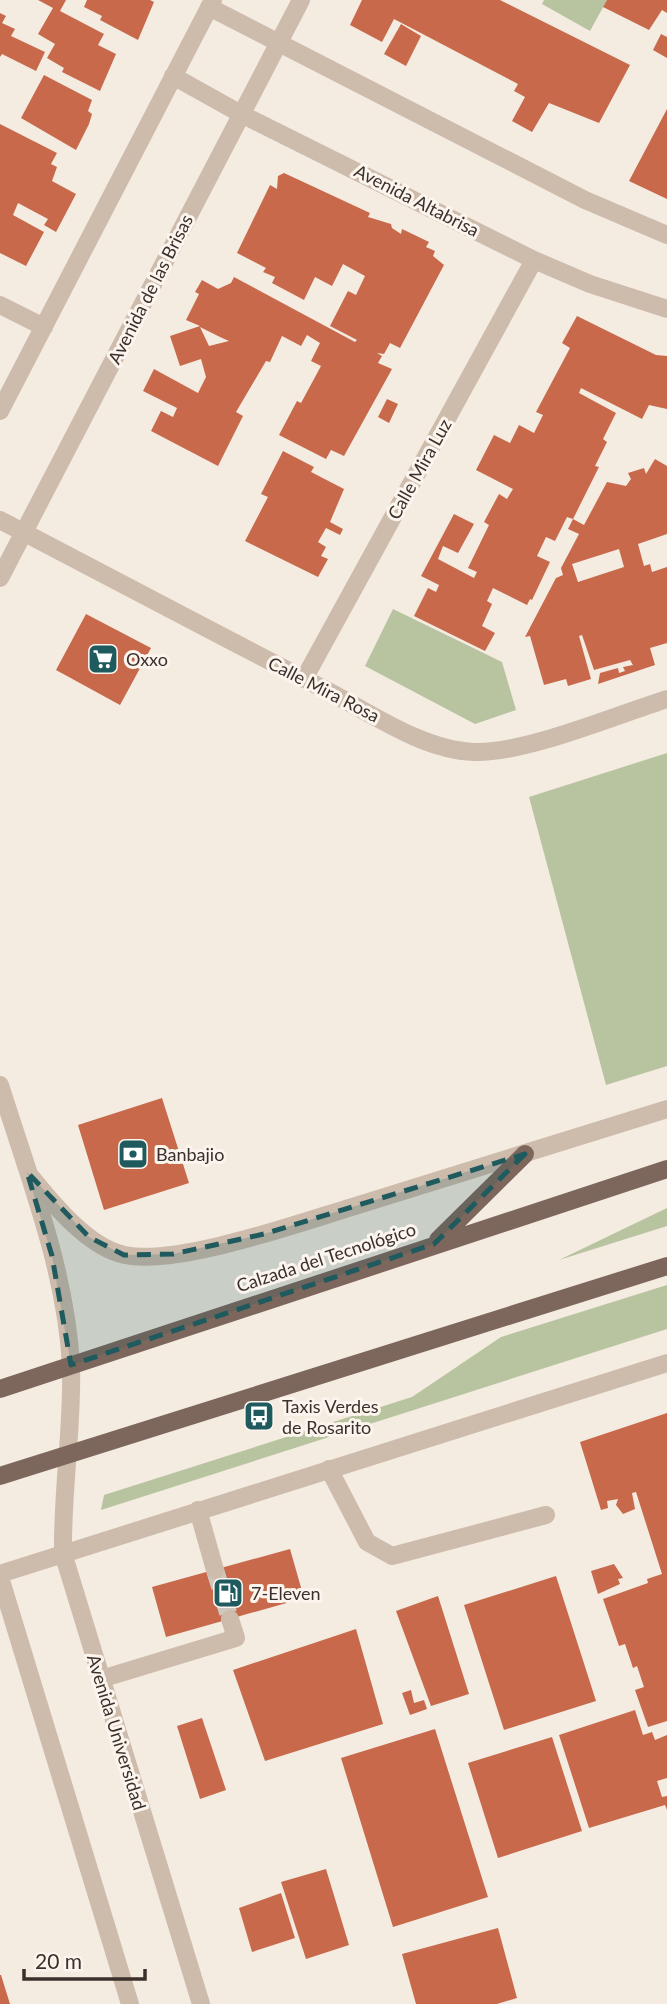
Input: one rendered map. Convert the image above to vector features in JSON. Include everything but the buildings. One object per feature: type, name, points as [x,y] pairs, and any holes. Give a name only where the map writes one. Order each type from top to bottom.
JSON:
[{"type":"main road","points":[[434,1244],[525,1154]]},
{"type":"main road","name":"Calzada del Tecnológico","points":[[0,1389],[667,1168]]},
{"type":"main road","points":[[0,1476],[667,1266]]},
{"type":"street","name":"Avenida de las Brisas","points":[[0,578],[300,0]]},
{"type":"street","points":[[0,411],[5,389],[44,327],[211,4],[585,200],[667,235]]},
{"type":"street","name":"Avenida Altabrisa","points":[[173,76],[241,114],[534,260],[590,285],[667,309]]},
{"type":"street","name":"Calle Mira Luz","points":[[304,679],[534,260]]},
{"type":"street","points":[[0,305],[44,327]]},
{"type":"street","name":"Calle Mira Rosa","points":[[0,520],[420,738],[472,752],[491,752],[531,742],[667,699]]},
{"type":"street","points":[[0,1085],[52,1256],[71,1365]]},
{"type":"street","points":[[27,1172],[61,1213],[89,1237],[124,1255],[173,1254],[264,1234],[667,1109]]},
{"type":"street","points":[[130,2004],[0,1575],[62,1553],[667,1363]]},
{"type":"street","name":"Avenida Universidad","points":[[71,1365],[62,1504],[62,1553],[201,2004]]},
{"type":"street","points":[[329,1469],[367,1542],[392,1556],[547,1515]]},
{"type":"street","points":[[198,1510],[215,1570]]},
{"type":"street","points":[[101,1679],[236,1638],[230,1619]]},
{"type":"highlighted area","points":[[525,1154],[434,1244],[71,1365],[52,1256],[27,1172],[89,1237],[124,1255],[173,1254],[264,1234]]},
{"type":"green space","points":[[544,0],[607,0],[590,31],[542,4]]},
{"type":"green space","points":[[393,609],[502,662],[516,710],[475,724],[365,666]]},
{"type":"green space","points":[[667,753],[667,1066],[606,1085],[529,797]]},
{"type":"green space","points":[[667,1208],[667,1226],[559,1260]]},
{"type":"green space","points":[[667,1285],[667,1329],[101,1510],[104,1495],[412,1397],[501,1337]]},
{"type":"tunnel","points":[[215,1570],[230,1619]]},
{"type":"place","name":"Oxxo","points":[[103,659]]},
{"type":"place","name":"Banbajio","points":[[133,1154]]},
{"type":"place","name":"Taxis Verdes de Rosarito","points":[[259,1416]]},
{"type":"place","name":"7-Eleven","points":[[228,1593]]}]
